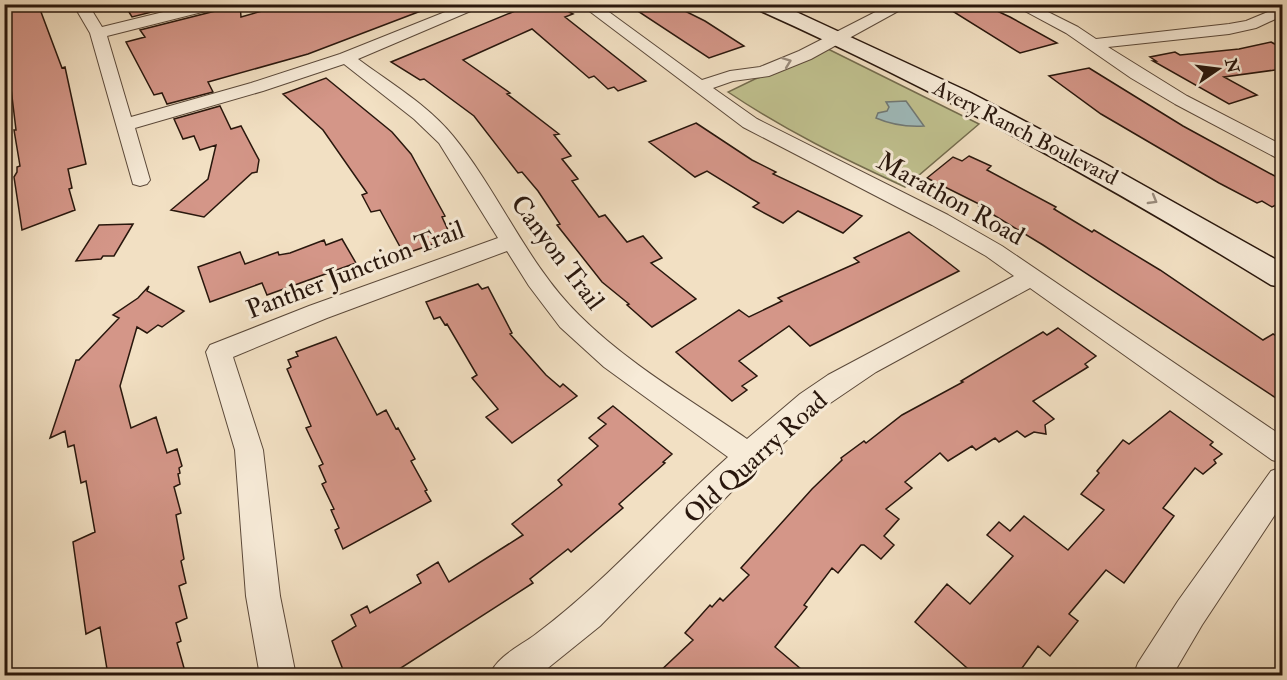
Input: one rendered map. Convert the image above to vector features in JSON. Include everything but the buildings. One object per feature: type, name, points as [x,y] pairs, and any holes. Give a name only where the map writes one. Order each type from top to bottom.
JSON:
[{"type":"main road","name":"Avery Ranch Boulevard","points":[[761,4],[838,30],[951,74],[1157,179],[1282,251]]},
{"type":"main road","name":"Avery Ranch Boulevard","points":[[795,4],[838,30],[1115,177],[1282,277]]},
{"type":"street","points":[[80,4],[98,33],[140,180]]},
{"type":"street","points":[[98,33],[217,4]]},
{"type":"street","points":[[124,125],[257,87],[346,58],[480,4]]},
{"type":"street","name":"Marathon Road","points":[[587,4],[750,123],[940,220],[994,251],[1282,451]]},
{"type":"street","points":[[700,86],[730,76],[763,72],[805,55],[875,4]]},
{"type":"street","points":[[838,30],[904,4]]},
{"type":"street","points":[[1019,4],[1050,18],[1182,100],[1282,153]]},
{"type":"street","points":[[1093,44],[1218,32],[1250,24],[1282,10]]},
{"type":"street","name":"Canyon Trail","points":[[346,58],[421,115],[446,140],[512,241],[569,321],[613,360],[749,456]]},
{"type":"street","name":"Panther Junction Trail","points":[[278,675],[263,596],[249,450],[219,352],[318,312],[512,241]]},
{"type":"street","name":"Old Quarry Road","points":[[507,675],[539,655],[630,574],[749,456],[810,402],[861,368],[1031,277]]},
{"type":"street","points":[[1151,675],[1190,613],[1282,480]]},
{"type":"green space","points":[[828,49],[979,124],[905,187],[815,143],[728,92],[755,79],[798,64]]},
{"type":"water","points":[[906,101],[924,126],[900,125],[876,118],[878,113],[887,111],[889,107],[886,102]]}]
